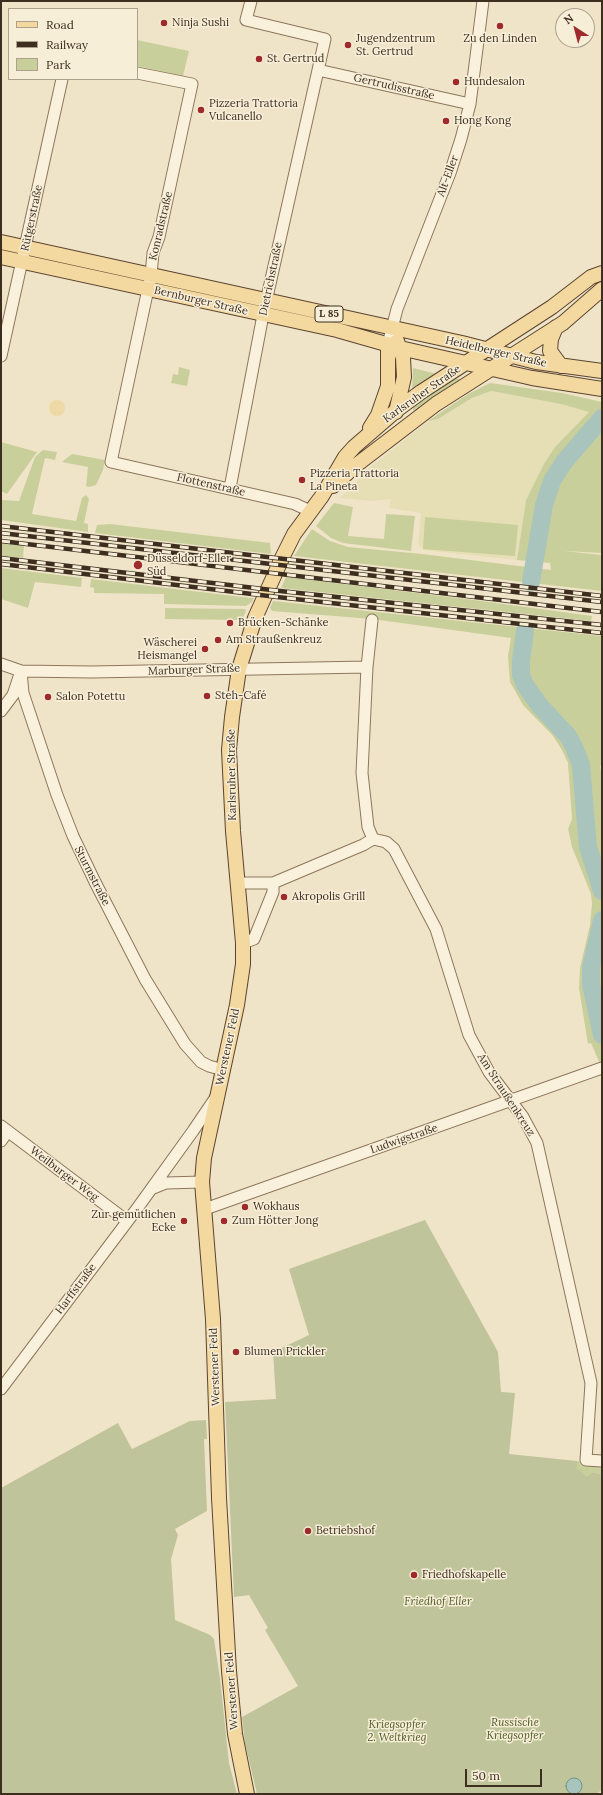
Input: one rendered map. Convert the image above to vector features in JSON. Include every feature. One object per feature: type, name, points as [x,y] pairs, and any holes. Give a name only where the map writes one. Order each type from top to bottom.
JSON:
[{"type":"main road","name":"Bernburger Straße","points":[[1,242],[26,247],[263,315],[337,330],[394,346]]},
{"type":"main road","name":"Bernburger Straße","points":[[1,257],[22,262],[266,300],[391,328]]},
{"type":"main road","name":"Karlsruher Straße","points":[[237,883],[229,750],[234,697],[239,669],[255,618],[294,534],[322,496],[345,457],[366,435],[398,409],[465,363],[552,308],[591,277],[602,273]]},
{"type":"main road","name":"Karlsruher Straße","points":[[322,496],[355,466],[430,408],[556,327],[602,289]]},
{"type":"main road","points":[[556,327],[551,339],[550,351],[561,366]]},
{"type":"main road","points":[[355,466],[389,428],[398,409],[404,377],[394,346],[391,328]]},
{"type":"main road","name":"Heidelberger Straße","points":[[391,328],[487,349],[511,356],[561,366],[602,371]]},
{"type":"main road","points":[[366,435],[378,415],[388,386],[394,346]]},
{"type":"main road","name":"Heidelberger Straße","points":[[394,346],[532,378],[602,389]]},
{"type":"main road","name":"Werstener Feld","points":[[237,883],[243,944],[242,975],[202,1166],[202,1182],[214,1319],[220,1512],[229,1671],[235,1734],[247,1794]]},
{"type":"street","name":"Dietrichstraße","points":[[230,488],[266,300],[325,39],[246,20],[251,1]]},
{"type":"street","name":"Alt-Eller","points":[[391,328],[450,173],[470,104],[483,1]]},
{"type":"street","name":"Gertrudisstraße","points":[[318,70],[470,104]]},
{"type":"street","name":"Konradstraße","points":[[111,462],[149,282],[153,253],[159,236],[192,84],[138,73]]},
{"type":"street","name":"Rütgerstraße","points":[[1,356],[62,80]]},
{"type":"street","name":"Flottenstraße","points":[[111,462],[300,505],[310,511]]},
{"type":"street","points":[[237,883],[273,883],[373,839],[368,827],[362,774],[367,667],[372,620]]},
{"type":"street","points":[[1,664],[21,670],[13,695],[1,711]]},
{"type":"street","name":"Marburger Straße","points":[[21,670],[91,672],[367,667]]},
{"type":"street","name":"Sturmstraße","points":[[21,670],[23,693],[57,795],[73,836],[95,882],[145,978],[185,1044],[201,1062],[223,1070]]},
{"type":"street","name":"Am Straußenkreuz","points":[[373,839],[386,842],[394,849],[436,929],[469,1035],[489,1072],[523,1117],[537,1143],[590,1383],[586,1460],[602,1461]]},
{"type":"street","points":[[243,944],[254,939],[273,892],[273,883]]},
{"type":"street","name":"Ludwigstraße","points":[[205,1209],[602,1068]]},
{"type":"street","name":"Harffstraße","points":[[1,1389],[193,1132],[217,1095]]},
{"type":"street","points":[[1,1141],[5,1128]]},
{"type":"street","name":"Weilburger Weg","points":[[5,1128],[127,1221]]},
{"type":"street","points":[[150,1189],[166,1183],[202,1182]]},
{"type":"shaded area","points":[[491,391],[561,404],[589,412],[555,447],[545,462],[526,500],[517,560],[423,550],[418,544],[421,513],[389,508],[391,499],[372,501],[340,498],[373,465],[428,421],[438,419],[472,398]]},
{"type":"green space","points":[[138,40],[189,51],[183,76],[138,66]]},
{"type":"green space","points":[[179,367],[190,370],[187,386],[171,383],[173,374],[178,375]]},
{"type":"green space","points":[[413,368],[437,374],[412,390]]},
{"type":"green space","points":[[453,378],[461,379],[415,411],[413,410],[413,405]]},
{"type":"green space","points":[[490,383],[562,393],[602,402],[602,553],[564,551],[602,555],[602,591],[294,556],[312,529],[330,541],[348,547],[422,554],[551,570],[550,563],[517,560],[526,500],[545,462],[555,447],[589,412],[561,404],[491,391],[472,398],[438,419],[428,421],[468,394]]},
{"type":"green space","points":[[1,442],[37,452],[7,494],[1,491]]},
{"type":"green space","points":[[43,450],[57,452],[55,460],[45,458],[32,514],[76,521],[82,498],[86,495],[89,499],[84,523],[88,524],[88,532],[1,520],[1,500],[19,501],[35,457]]},
{"type":"green space","points":[[72,454],[105,460],[103,470],[96,485],[89,487],[86,486],[88,467],[62,462]]},
{"type":"green space","points":[[334,503],[353,507],[348,536],[384,539],[386,514],[415,516],[411,551],[343,543],[331,538],[316,526]]},
{"type":"green space","points":[[425,517],[518,525],[515,556],[423,549]]},
{"type":"green space","points":[[110,524],[270,543],[271,554],[95,533],[97,525]]},
{"type":"green space","points":[[1,543],[24,546],[23,558],[1,556]]},
{"type":"green space","points":[[1,568],[82,578],[81,587],[35,582],[28,608],[1,599]]},
{"type":"green space","points":[[286,577],[592,616],[591,621],[281,588]]},
{"type":"green space","points":[[91,579],[254,598],[252,602],[246,606],[164,604],[164,594],[94,593],[94,588],[90,587]]},
{"type":"green space","points":[[273,601],[602,636],[602,764],[600,766],[602,778],[602,1063],[600,1064],[591,1043],[588,1044],[579,988],[580,968],[590,925],[592,904],[591,894],[572,847],[568,829],[572,819],[568,763],[553,736],[523,705],[510,682],[508,656],[511,638],[372,619],[272,611],[270,608]]},
{"type":"green space","points":[[165,608],[245,609],[246,611],[242,620],[165,619]]},
{"type":"green space","name":"Friedhof Eller","points":[[425,1220],[498,1352],[501,1392],[515,1393],[509,1454],[577,1461],[577,1468],[587,1477],[593,1472],[602,1475],[602,1790],[596,1794],[257,1794],[245,1743],[242,1717],[298,1686],[265,1630],[268,1628],[249,1595],[234,1597],[225,1402],[276,1399],[273,1352],[309,1335],[289,1269]]},
{"type":"green space","points":[[206,1420],[207,1439],[204,1439],[207,1511],[175,1529],[178,1535],[171,1559],[175,1620],[210,1635],[214,1639],[220,1678],[229,1763],[237,1794],[1,1794],[1,1488],[118,1423],[132,1449],[190,1421]]},
{"type":"green space","points":[[577,1461],[602,1464],[602,1475],[593,1472],[587,1478],[577,1468]]},
{"type":"sand","points":[[57,400],[64,405],[65,408],[60,415],[57,416],[50,411],[49,408],[54,401]]},
{"type":"water","points":[[571,1778],[577,1778],[582,1783],[580,1792],[577,1794],[571,1794],[566,1789],[566,1783]]},
{"type":"waterway","points":[[531,582],[544,505],[552,481],[564,462],[602,418]]},
{"type":"waterway","points":[[525,631],[521,661],[521,675],[525,685],[540,706],[568,736],[581,765],[588,847],[602,891]]},
{"type":"waterway","points":[[602,920],[591,968],[591,984],[602,1035]]},
{"type":"railway","points":[[1,526],[602,596]]},
{"type":"railway","points":[[1,533],[602,602]]},
{"type":"railway","points":[[1,541],[602,612]]},
{"type":"railway","points":[[1,558],[280,591],[602,625]]},
{"type":"railway","points":[[1,564],[277,597],[602,633]]},
{"type":"place","name":"Ninja Sushi","points":[[164,23]]},
{"type":"place","name":"Zu den Linden","points":[[500,26]]},
{"type":"place","name":"Jugendzentrum St. Gertrud","points":[[348,45]]},
{"type":"place","name":"St. Gertrud","points":[[259,59]]},
{"type":"place","name":"Hundesalon","points":[[456,82]]},
{"type":"place","name":"Pizzeria Trattoria Vulcanello","points":[[201,110]]},
{"type":"place","name":"Hong Kong","points":[[446,121]]},
{"type":"place","name":"Pizzeria Trattoria La Pineta","points":[[302,480]]},
{"type":"place","name":"Düsseldorf-Eller Süd","points":[[138,565]]},
{"type":"place","name":"Brücken-Schänke","points":[[230,623]]},
{"type":"place","name":"Am Straußenkreuz","points":[[218,640]]},
{"type":"place","name":"Wäscherei Heismangel","points":[[205,649]]},
{"type":"place","name":"Steh-Café","points":[[207,696]]},
{"type":"place","name":"Salon Potettu","points":[[48,697]]},
{"type":"place","name":"Akropolis Grill","points":[[284,897]]},
{"type":"place","name":"Wokhaus","points":[[245,1207]]},
{"type":"place","name":"Zur gemütlichen Ecke","points":[[184,1221]]},
{"type":"place","name":"Zum Hötter Jong","points":[[224,1221]]},
{"type":"place","name":"Blumen Prickler","points":[[236,1352]]},
{"type":"place","name":"Betriebshof","points":[[308,1531]]},
{"type":"place","name":"Friedhofskapelle","points":[[414,1575]]},
{"type":"park label","name":"Russische Kriegsopfer","points":[[515,1729]]},
{"type":"park label","name":"Kriegsopfer 2. Weltkrieg","points":[[397,1731]]}]
